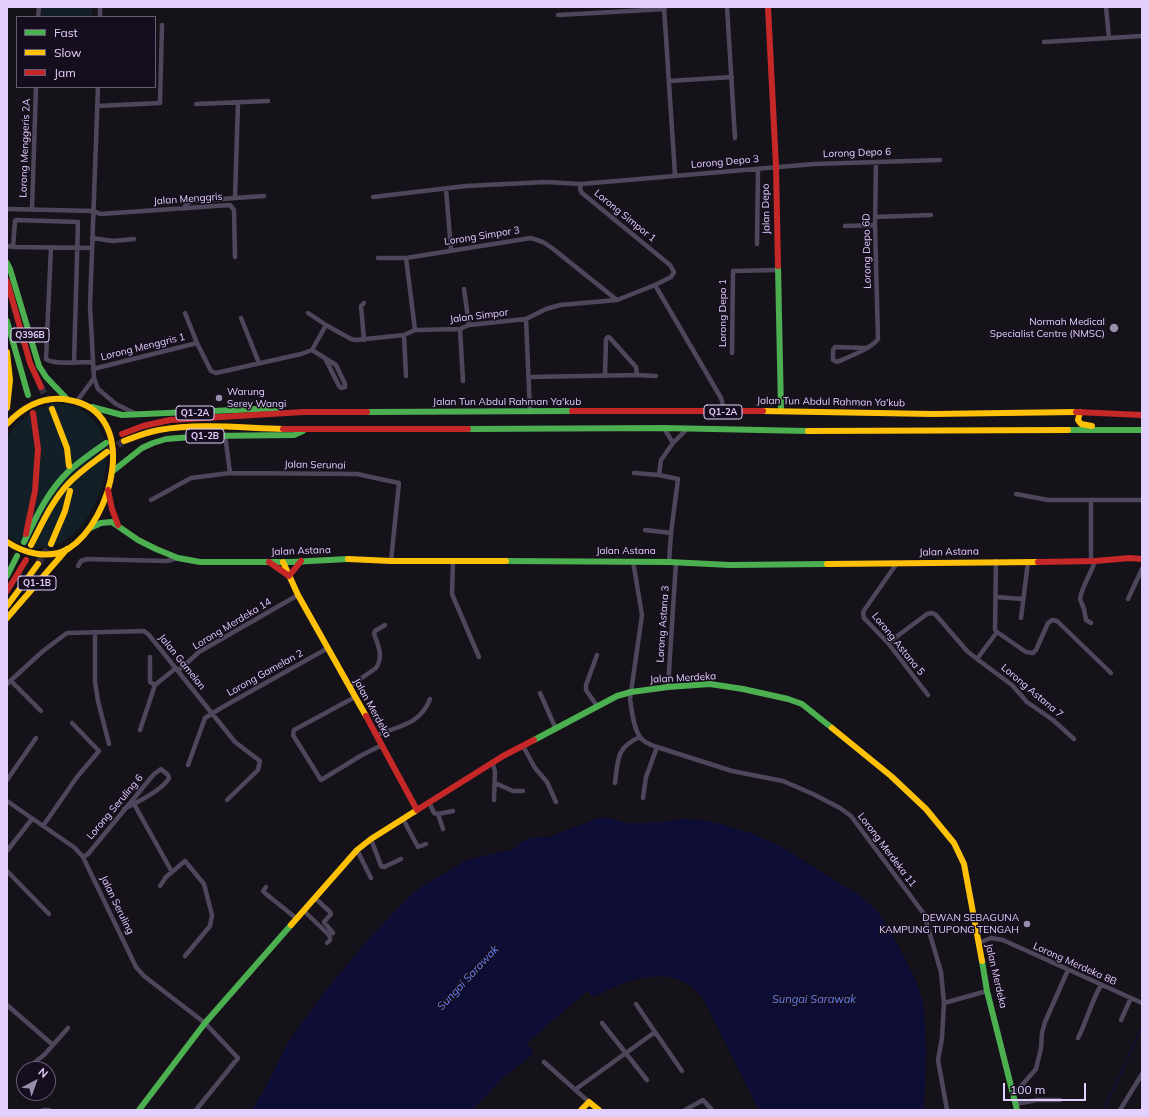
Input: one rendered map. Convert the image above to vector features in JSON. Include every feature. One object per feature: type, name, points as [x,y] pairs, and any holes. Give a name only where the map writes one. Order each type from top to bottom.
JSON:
[{"type":"main road","name":"Jalan Depo","points":[[768,7],[776,166],[781,411]]},
{"type":"main road","name":"Q396B","points":[[7,262],[39,366],[46,377],[67,399]]},
{"type":"main road","points":[[7,281],[30,363],[41,387]]},
{"type":"main road","points":[[7,321],[28,395]]},
{"type":"main road","points":[[7,352],[11,376],[7,408]]},
{"type":"main road","points":[[7,424],[23,410],[34,403],[53,398],[77,401],[98,413],[110,432],[113,446],[113,471],[108,490],[100,511],[88,529],[78,540],[67,549],[50,554],[38,554],[19,549],[7,542]]},
{"type":"main road","name":"Q1-2A","points":[[86,405],[122,415],[139,416],[287,408],[304,412]]},
{"type":"main road","points":[[52,409],[66,448],[69,466]]},
{"type":"main road","name":"Jalan Tun Abdul Rahman Ya'kub","points":[[304,412],[781,411],[933,414],[1080,412],[1142,415]]},
{"type":"main road","points":[[304,412],[170,420],[143,426],[123,438],[171,428],[204,427],[307,430]]},
{"type":"main road","points":[[1080,412],[1078,420],[1080,424],[1085,426],[1128,427],[1140,430]]},
{"type":"main road","points":[[33,413],[38,449],[35,491],[24,542],[43,506],[58,482],[72,468],[106,443]]},
{"type":"main road","name":"Q1-2B","points":[[113,471],[123,461],[153,443],[171,438],[225,435],[294,435],[307,430],[664,428],[800,431],[1140,430]]},
{"type":"main road","points":[[31,545],[45,517],[60,494],[74,478],[107,452]]},
{"type":"main road","points":[[108,490],[112,509],[118,525]]},
{"type":"main road","points":[[51,544],[65,511],[70,491]]},
{"type":"main road","points":[[88,529],[106,522],[118,525]]},
{"type":"main road","name":"Jalan Astana","points":[[118,525],[147,545],[178,558],[188,561],[212,562],[283,562],[341,559],[391,561],[633,561],[720,565],[996,561],[1028,562],[1093,561],[1130,558],[1142,559]]},
{"type":"main road","name":"Q1-1B","points":[[7,618],[67,549]]},
{"type":"main road","points":[[7,576],[17,556]]},
{"type":"main road","points":[[7,591],[26,560]]},
{"type":"main road","points":[[269,562],[289,576],[301,561]]},
{"type":"main road","name":"Jalan Merdeka","points":[[283,562],[298,595],[377,735],[417,810],[492,762],[597,706],[617,696],[631,692],[668,687],[710,684],[743,689],[788,699],[802,704],[891,776],[926,809],[954,843],[964,864],[987,991],[1017,1107]]},
{"type":"main road","points":[[7,606],[38,564]]},
{"type":"main road","points":[[139,1110],[205,1023],[357,850],[371,839],[417,810]]},
{"type":"main road","points":[[581,1110],[589,1102],[599,1110]]},
{"type":"street","points":[[728,7],[735,138]]},
{"type":"street","points":[[1106,7],[1109,38]]},
{"type":"street","points":[[558,15],[664,8],[675,175]]},
{"type":"street","points":[[98,106],[160,103],[162,26]]},
{"type":"street","points":[[1044,42],[1142,36]]},
{"type":"street","points":[[669,82],[732,77]]},
{"type":"street","name":"Lorong Menggeris 2A","points":[[32,209],[36,88]]},
{"type":"street","points":[[98,88],[90,324],[94,378],[98,389],[122,408],[139,416]]},
{"type":"street","points":[[196,104],[268,101]]},
{"type":"street","points":[[235,198],[238,103]]},
{"type":"street","name":"Lorong Depo 6","points":[[776,166],[940,160]]},
{"type":"street","name":"Lorong Depo 6D","points":[[865,348],[875,343],[878,339],[875,225],[876,162]]},
{"type":"street","name":"Lorong Depo 3","points":[[675,175],[758,169],[776,166]]},
{"type":"street","points":[[757,244],[758,169]]},
{"type":"street","name":"Lorong Simpor 1","points":[[671,277],[674,272],[670,265],[582,193],[580,189],[581,184],[675,175]]},
{"type":"street","points":[[373,197],[466,186],[546,182],[581,184]]},
{"type":"street","points":[[446,189],[451,250]]},
{"type":"street","points":[[184,208],[186,204],[192,201],[264,196]]},
{"type":"street","name":"Jalan Menggris","points":[[7,209],[94,212],[100,214],[230,206],[233,207],[235,257]]},
{"type":"street","points":[[875,217],[931,215]]},
{"type":"street","points":[[14,247],[15,221],[76,221],[78,224],[74,363]]},
{"type":"street","points":[[845,226],[875,225]]},
{"type":"street","points":[[92,238],[113,241],[134,239]]},
{"type":"street","name":"Lorong Simpor 3","points":[[378,258],[406,258],[531,238],[536,239],[552,248],[617,300]]},
{"type":"street","points":[[7,246],[92,248]]},
{"type":"street","points":[[51,247],[46,359],[50,361],[74,363],[93,362]]},
{"type":"street","points":[[406,258],[415,330]]},
{"type":"street","name":"Lorong Depo 1","points":[[732,353],[733,271],[778,270]]},
{"type":"street","name":"Jalan Simpor","points":[[308,313],[351,339],[364,340],[404,335],[415,330],[460,329],[469,325],[526,319],[546,309],[560,305],[617,300],[671,277]]},
{"type":"street","points":[[655,285],[721,398],[725,412]]},
{"type":"street","points":[[464,289],[469,325]]},
{"type":"street","points":[[364,303],[361,306],[364,340]]},
{"type":"street","name":"Lorong Menggris 1","points":[[185,313],[197,343],[211,371],[216,373],[302,354],[312,350]]},
{"type":"street","points":[[241,318],[259,363]]},
{"type":"street","points":[[526,319],[530,377],[530,412]]},
{"type":"street","points":[[325,358],[339,386],[341,388],[345,387],[336,365],[325,358],[312,350],[326,325]]},
{"type":"street","points":[[460,329],[464,381]]},
{"type":"street","points":[[404,335],[406,376]]},
{"type":"street","points":[[605,375],[606,339],[608,337],[636,367],[637,375]]},
{"type":"street","name":"Lorong Menggris 1","points":[[93,369],[197,343]]},
{"type":"street","points":[[835,347],[865,348],[837,362],[833,360],[833,350],[835,347]]},
{"type":"street","points":[[530,377],[605,375],[656,376]]},
{"type":"street","points":[[77,401],[94,378]]},
{"type":"street","points":[[664,428],[673,442]]},
{"type":"street","points":[[659,475],[661,460],[673,442],[687,429]]},
{"type":"street","points":[[225,435],[230,473]]},
{"type":"street","name":"Jalan Serunai","points":[[151,500],[191,478],[230,473],[358,474],[400,483],[391,561]]},
{"type":"street","points":[[634,473],[659,475],[678,479],[669,562]]},
{"type":"street","points":[[1016,494],[1048,500],[1142,500]]},
{"type":"street","points":[[1091,500],[1093,561],[1092,570],[1080,599],[1086,620],[1091,623]]},
{"type":"street","points":[[645,530],[671,533]]},
{"type":"street","points":[[78,566],[81,562],[87,559],[167,561],[178,558]]},
{"type":"street","points":[[453,561],[452,594],[479,657]]},
{"type":"street","points":[[615,783],[617,764],[622,749],[630,742],[640,737],[632,710],[631,692],[639,646],[642,615],[633,561]]},
{"type":"street","points":[[996,561],[995,630],[997,632],[1026,652],[1033,653],[1036,650],[1048,623],[1052,620],[1057,621],[1111,673]]},
{"type":"street","name":"Lorong Astana 3","points":[[668,687],[676,562]]},
{"type":"street","name":"Lorong Astana 5","points":[[898,562],[863,613],[864,618],[888,643],[928,695]]},
{"type":"street","points":[[1021,618],[1028,562]]},
{"type":"street","points":[[1128,599],[1142,569]]},
{"type":"street","name":"Lorong Merdeka 14","points":[[155,685],[177,670],[199,652],[298,595]]},
{"type":"street","points":[[996,598],[1023,599]]},
{"type":"street","name":"Lorong Astana 7","points":[[888,643],[927,614],[936,615],[967,651],[1012,685],[1027,702],[1053,720],[1074,739]]},
{"type":"street","points":[[349,687],[376,668],[379,664],[381,658],[374,634],[375,631],[385,625]]},
{"type":"street","points":[[95,632],[95,682],[98,701],[109,744]]},
{"type":"street","name":"Jalan Gamelan","points":[[41,712],[9,683],[43,651],[67,633],[144,632],[149,635],[235,742],[260,761],[258,770],[227,800]]},
{"type":"street","points":[[977,659],[997,632]]},
{"type":"street","name":"Lorong Gamelan 2","points":[[212,714],[328,648]]},
{"type":"street","points":[[140,730],[155,685],[150,682],[150,656]]},
{"type":"street","points":[[597,656],[586,685],[586,690],[597,706]]},
{"type":"street","points":[[540,693],[556,729]]},
{"type":"street","points":[[355,697],[294,730],[293,735],[321,780],[362,755],[382,745]]},
{"type":"street","points":[[377,735],[415,720],[424,711],[430,699]]},
{"type":"street","points":[[188,765],[206,718],[212,714]]},
{"type":"street","points":[[43,826],[77,777],[99,751],[72,722]]},
{"type":"street","name":"Lorong Merdeka 11","points":[[640,737],[647,743],[657,747],[732,771],[783,781],[813,794],[852,816],[924,914],[941,972],[944,1003],[942,1038],[938,1060],[947,1110]]},
{"type":"street","points":[[7,780],[36,738]]},
{"type":"street","points":[[523,746],[535,768],[547,782],[556,802]]},
{"type":"street","points":[[643,798],[646,777],[657,747]]},
{"type":"street","points":[[492,762],[495,771],[494,800]]},
{"type":"street","name":"Lorong Seruling 6","points":[[83,857],[88,854],[154,774],[161,769],[168,775],[169,778],[162,786],[134,804]]},
{"type":"street","points":[[495,783],[513,791],[523,791]]},
{"type":"street","name":"Jalan Seruling","points":[[7,801],[75,848],[83,857],[136,967],[144,976],[205,1023],[238,1058],[196,1110]]},
{"type":"street","points":[[429,802],[434,813],[438,814],[453,811]]},
{"type":"street","points":[[124,809],[134,804],[172,872]]},
{"type":"street","points":[[438,814],[443,829]]},
{"type":"street","points":[[7,851],[32,819]]},
{"type":"street","points":[[403,820],[418,847],[426,844]]},
{"type":"street","points":[[371,839],[381,866],[384,867],[401,859]]},
{"type":"street","points":[[357,850],[371,878]]},
{"type":"street","points":[[160,886],[172,872],[185,861],[204,884],[212,915],[210,926],[185,956]]},
{"type":"street","points":[[7,871],[49,914]]},
{"type":"street","points":[[266,887],[264,891],[266,894],[296,918]]},
{"type":"street","points":[[315,898],[330,912],[331,914],[324,922],[333,933]]},
{"type":"street","points":[[304,910],[328,934],[330,940],[327,943]]},
{"type":"street","name":"Lorong Merdeka 8B","points":[[978,943],[991,938],[997,938],[1142,1003]]},
{"type":"street","points":[[1014,1094],[1036,1069],[1045,1022],[1068,970]]},
{"type":"street","points":[[1078,1038],[1088,1018],[1091,1005],[1101,985]]},
{"type":"street","points":[[944,1003],[987,991]]},
{"type":"street","points":[[1121,1020],[1131,998]]},
{"type":"street","points":[[636,1004],[682,1070]]},
{"type":"street","points":[[7,1005],[53,1045]]},
{"type":"street","points":[[602,1023],[646,1080]]},
{"type":"street","points":[[36,1061],[45,1054],[68,1028]]},
{"type":"street","points":[[576,1089],[655,1032]]},
{"type":"street","points":[[544,1062],[589,1102]]},
{"type":"street","points":[[1120,1110],[1142,1074]]},
{"type":"street","points":[[685,1110],[704,1100],[712,1110]]},
{"type":"street","points":[[1017,1107],[1037,1100],[1060,1100]]},
{"type":"street","points":[[43,1110],[49,1110]]},
{"type":"shaded area","points":[[41,7],[92,7],[92,16],[41,16]]},
{"type":"shaded area","points":[[58,403],[76,407],[84,411],[91,417],[102,434],[106,454],[104,477],[97,499],[86,520],[71,536],[53,546],[33,548],[18,543],[7,534],[7,437],[23,419],[35,410]]},
{"type":"water","name":"Sungai Sarawak","points":[[598,818],[608,818],[626,823],[662,822],[684,819],[700,820],[717,823],[751,833],[778,845],[862,897],[878,912],[898,945],[917,983],[922,999],[926,1054],[924,1110],[759,1110],[703,999],[686,983],[677,979],[656,976],[624,983],[595,996],[592,996],[587,991],[528,1042],[527,1044],[533,1051],[532,1055],[504,1077],[472,1110],[252,1110],[264,1090],[288,1042],[323,994],[370,937],[415,891],[465,861],[508,851],[514,849],[521,842],[530,838],[549,837]]},
{"type":"waterway","points":[[1104,1110],[1142,1027]]},
{"type":"tunnel","points":[[41,387],[52,409]]},
{"type":"tunnel","points":[[109,451],[124,441]]},
{"type":"tunnel","points":[[38,564],[51,544]]},
{"type":"traffic: fast","points":[[7,263],[39,366],[46,377],[67,399]]},
{"type":"traffic: fast","points":[[778,266],[781,411]]},
{"type":"traffic: fast","points":[[7,321],[28,395]]},
{"type":"traffic: fast","points":[[92,407],[122,415],[280,408]]},
{"type":"traffic: fast","points":[[367,412],[572,411]]},
{"type":"traffic: fast","points":[[468,429],[664,428],[808,431]]},
{"type":"traffic: fast","points":[[1068,430],[1142,430]]},
{"type":"traffic: fast","points":[[113,471],[142,448],[166,439],[205,436],[294,435],[303,431]]},
{"type":"traffic: fast","points":[[24,542],[43,505],[55,487],[69,471],[106,443]]},
{"type":"traffic: fast","points":[[90,528],[101,523],[112,522],[138,540],[156,549],[178,558],[200,562],[291,562],[348,559]]},
{"type":"traffic: fast","points":[[7,576],[17,556]]},
{"type":"traffic: fast","points":[[506,561],[669,562],[730,565],[827,564]]},
{"type":"traffic: fast","points":[[534,740],[617,696],[631,692],[668,687],[710,684],[743,689],[788,699],[802,704],[832,728]]},
{"type":"traffic: fast","points":[[139,1110],[205,1023],[291,925]]},
{"type":"traffic: fast","points":[[982,961],[987,991],[1017,1110]]},
{"type":"traffic: slow","points":[[7,352],[10,380],[7,408]]},
{"type":"traffic: slow","points":[[7,424],[20,412],[35,403],[51,399],[69,400],[91,409],[106,424],[112,445],[112,468],[107,493],[97,516],[84,535],[68,549],[44,555],[28,552],[7,542]]},
{"type":"traffic: slow","points":[[52,409],[67,448],[69,466]]},
{"type":"traffic: slow","points":[[763,411],[933,414],[1076,412]]},
{"type":"traffic: slow","points":[[1080,412],[1078,420],[1081,424],[1092,426]]},
{"type":"traffic: slow","points":[[124,441],[150,432],[174,428],[221,426],[283,429]]},
{"type":"traffic: slow","points":[[808,431],[1068,430]]},
{"type":"traffic: slow","points":[[31,545],[62,491],[77,475],[107,452]]},
{"type":"traffic: slow","points":[[51,544],[65,511],[70,491]]},
{"type":"traffic: slow","points":[[7,618],[67,549]]},
{"type":"traffic: slow","points":[[348,559],[391,561],[506,561]]},
{"type":"traffic: slow","points":[[283,562],[298,595],[366,716]]},
{"type":"traffic: slow","points":[[827,564],[1038,562]]},
{"type":"traffic: slow","points":[[7,606],[38,564]]},
{"type":"traffic: slow","points":[[832,728],[891,776],[926,809],[954,843],[964,864],[982,961]]},
{"type":"traffic: slow","points":[[291,925],[357,850],[371,839],[417,810]]},
{"type":"traffic: slow","points":[[581,1110],[589,1102],[599,1110]]},
{"type":"traffic: jam","points":[[768,7],[776,166],[778,266]]},
{"type":"traffic: jam","points":[[7,281],[30,363],[41,387]]},
{"type":"traffic: jam","points":[[572,411],[763,411]]},
{"type":"traffic: jam","points":[[122,434],[143,426],[170,420],[304,412],[367,412]]},
{"type":"traffic: jam","points":[[1076,412],[1142,415]]},
{"type":"traffic: jam","points":[[26,534],[35,491],[38,449],[33,413]]},
{"type":"traffic: jam","points":[[283,429],[468,429]]},
{"type":"traffic: jam","points":[[108,490],[112,509],[118,525]]},
{"type":"traffic: jam","points":[[1038,562],[1095,561],[1130,558],[1142,559]]},
{"type":"traffic: jam","points":[[7,591],[26,560]]},
{"type":"traffic: jam","points":[[269,562],[289,576],[301,561]]},
{"type":"traffic: jam","points":[[366,716],[417,810],[503,756],[534,740]]},
{"type":"place","name":"Normah Medical Specialist Centre (NMSC)","points":[[1114,328]]},
{"type":"place","name":"Warung Serey Wangi","points":[[219,398]]},
{"type":"place","name":"DEWAN SEBAGUNA KAMPUNG TUPONG TENGAH","points":[[1027,924]]}]
